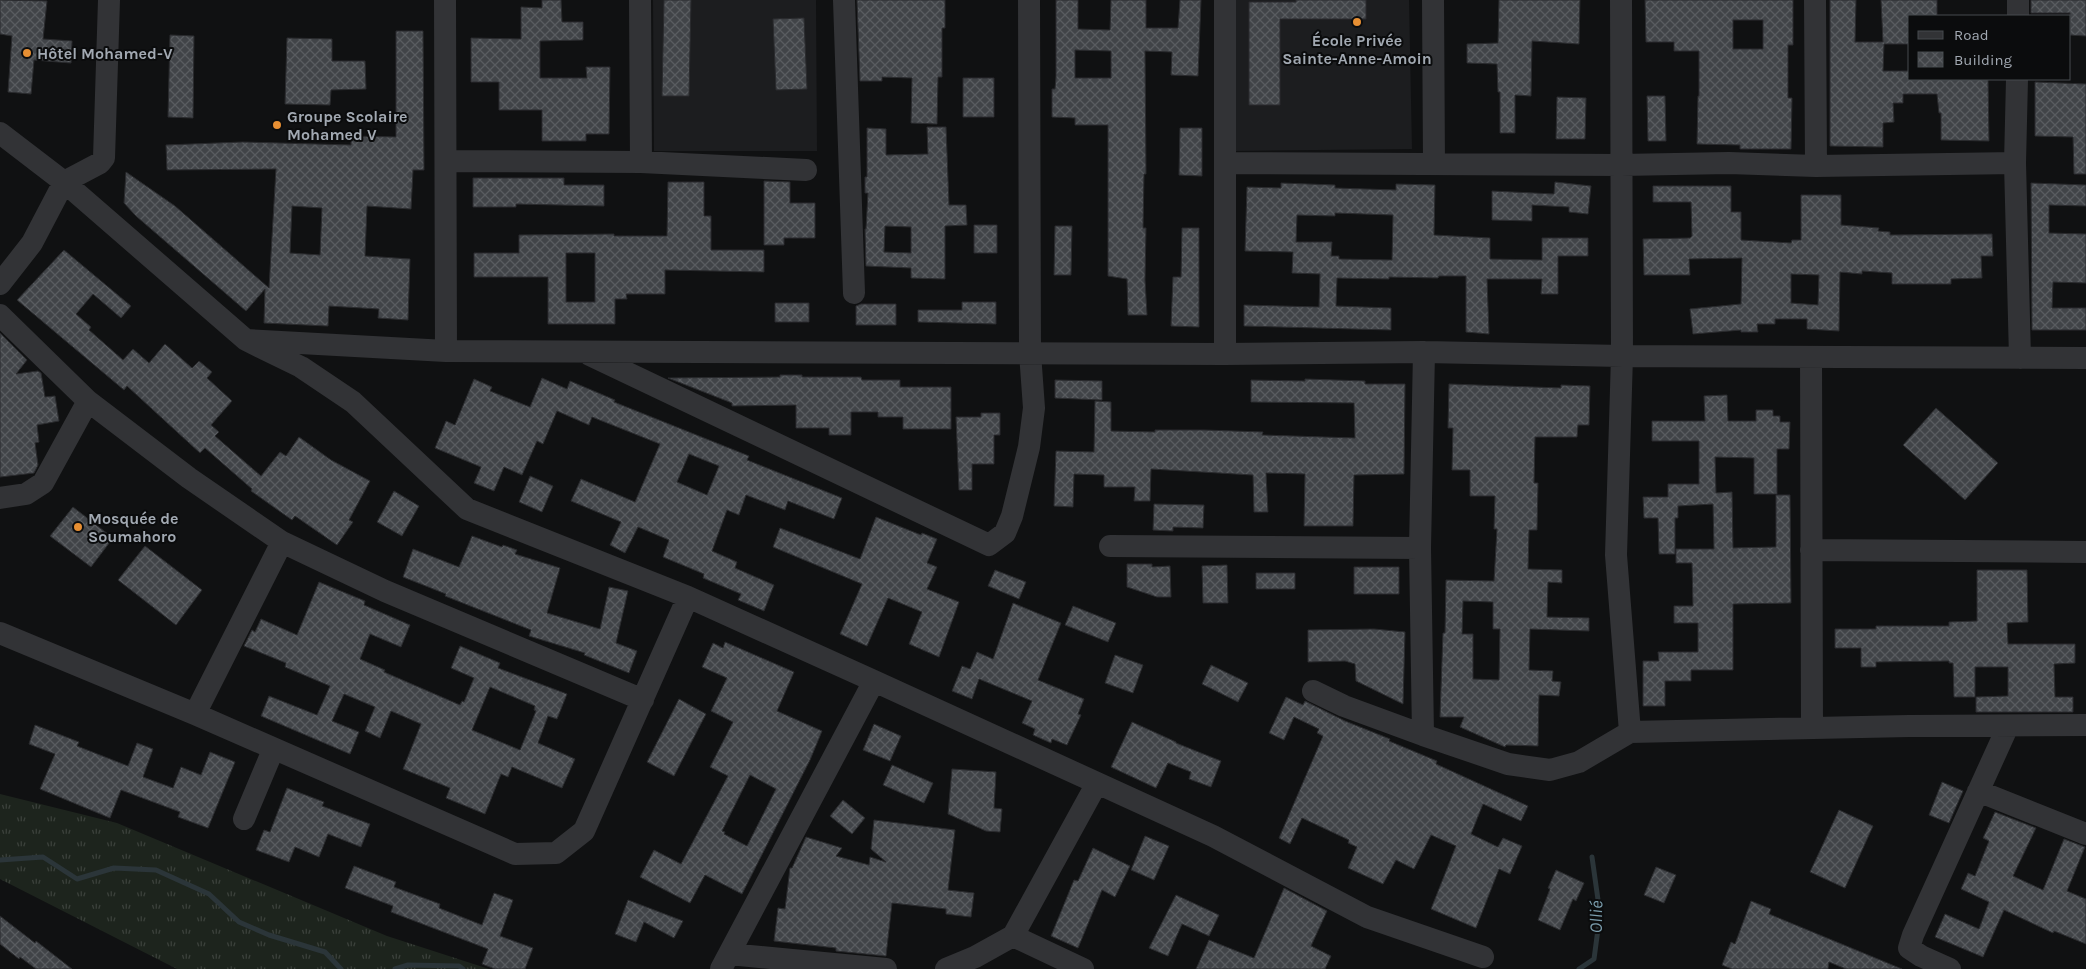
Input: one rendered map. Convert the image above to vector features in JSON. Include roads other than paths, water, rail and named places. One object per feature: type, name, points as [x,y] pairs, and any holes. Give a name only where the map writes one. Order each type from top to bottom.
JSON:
[{"type":"street","points":[[0,284],[32,243],[64,182],[104,158],[109,0]]},
{"type":"street","points":[[445,0],[446,350]]},
{"type":"street","points":[[640,0],[641,162]]},
{"type":"street","points":[[844,0],[854,294]]},
{"type":"street","points":[[583,351],[989,545],[1005,532],[1012,516],[1029,446],[1034,408],[1030,353],[1029,0]]},
{"type":"street","points":[[1224,0],[1225,354]]},
{"type":"street","points":[[1433,0],[1434,164]]},
{"type":"street","points":[[1621,0],[1622,356],[1616,555],[1630,732]]},
{"type":"street","points":[[1815,0],[1816,166]]},
{"type":"street","points":[[2018,0],[2018,15]]},
{"type":"street","points":[[2017,80],[2015,163],[2020,358]]},
{"type":"street","points":[[0,133],[64,182],[246,340],[301,367],[352,402],[467,509],[688,597],[874,681],[1213,836],[1367,917],[1483,957]]},
{"type":"street","points":[[446,161],[641,162],[806,170]]},
{"type":"street","points":[[1225,163],[1621,165],[1729,163],[1816,166],[2015,163]]},
{"type":"street","points":[[0,315],[88,401],[189,478],[282,542],[385,591],[642,700]]},
{"type":"street","points":[[246,340],[446,350],[1225,354],[1424,352],[1622,356],[2086,358]]},
{"type":"street","points":[[1423,735],[1420,548],[1424,352]]},
{"type":"street","points":[[1811,357],[1812,728]]},
{"type":"street","points":[[0,498],[26,494],[43,483],[88,401]]},
{"type":"street","points":[[195,714],[282,542]]},
{"type":"street","points":[[1110,546],[1420,548]]},
{"type":"street","points":[[1811,550],[2086,552]]},
{"type":"street","points":[[0,633],[195,714],[273,750],[515,854],[556,853],[584,831],[688,597]]},
{"type":"street","points":[[874,681],[725,962],[886,969]]},
{"type":"street","points":[[1313,691],[1344,706],[1508,764],[1550,770],[1579,762],[1630,732],[2086,725]]},
{"type":"street","points":[[1950,969],[1920,956],[1910,948],[1914,935],[2008,726]]},
{"type":"street","points":[[244,819],[273,750]]},
{"type":"street","points":[[946,969],[1013,936],[1097,783]]},
{"type":"street","points":[[1978,792],[2086,834]]},
{"type":"street","points":[[1013,936],[1082,969]]},
{"type":"waterway","points":[[0,860],[43,857],[77,879],[114,868],[156,870],[209,894],[239,922],[269,935],[325,952],[341,969]]},
{"type":"waterway","name":"Ollié","points":[[1579,969],[1594,959],[1600,914],[1592,857]]},
{"type":"waterway","points":[[395,969],[408,965],[459,966],[463,969]]},
{"type":"place","name":"École Privée Sainte-Anne-Amoin","points":[[1357,22]]},
{"type":"place","name":"Hôtel Mohamed-V","points":[[27,53]]},
{"type":"place","name":"Groupe Scolaire Mohamed V","points":[[277,125]]},
{"type":"place","name":"Mosquée de Soumahoro","points":[[78,527]]}]
